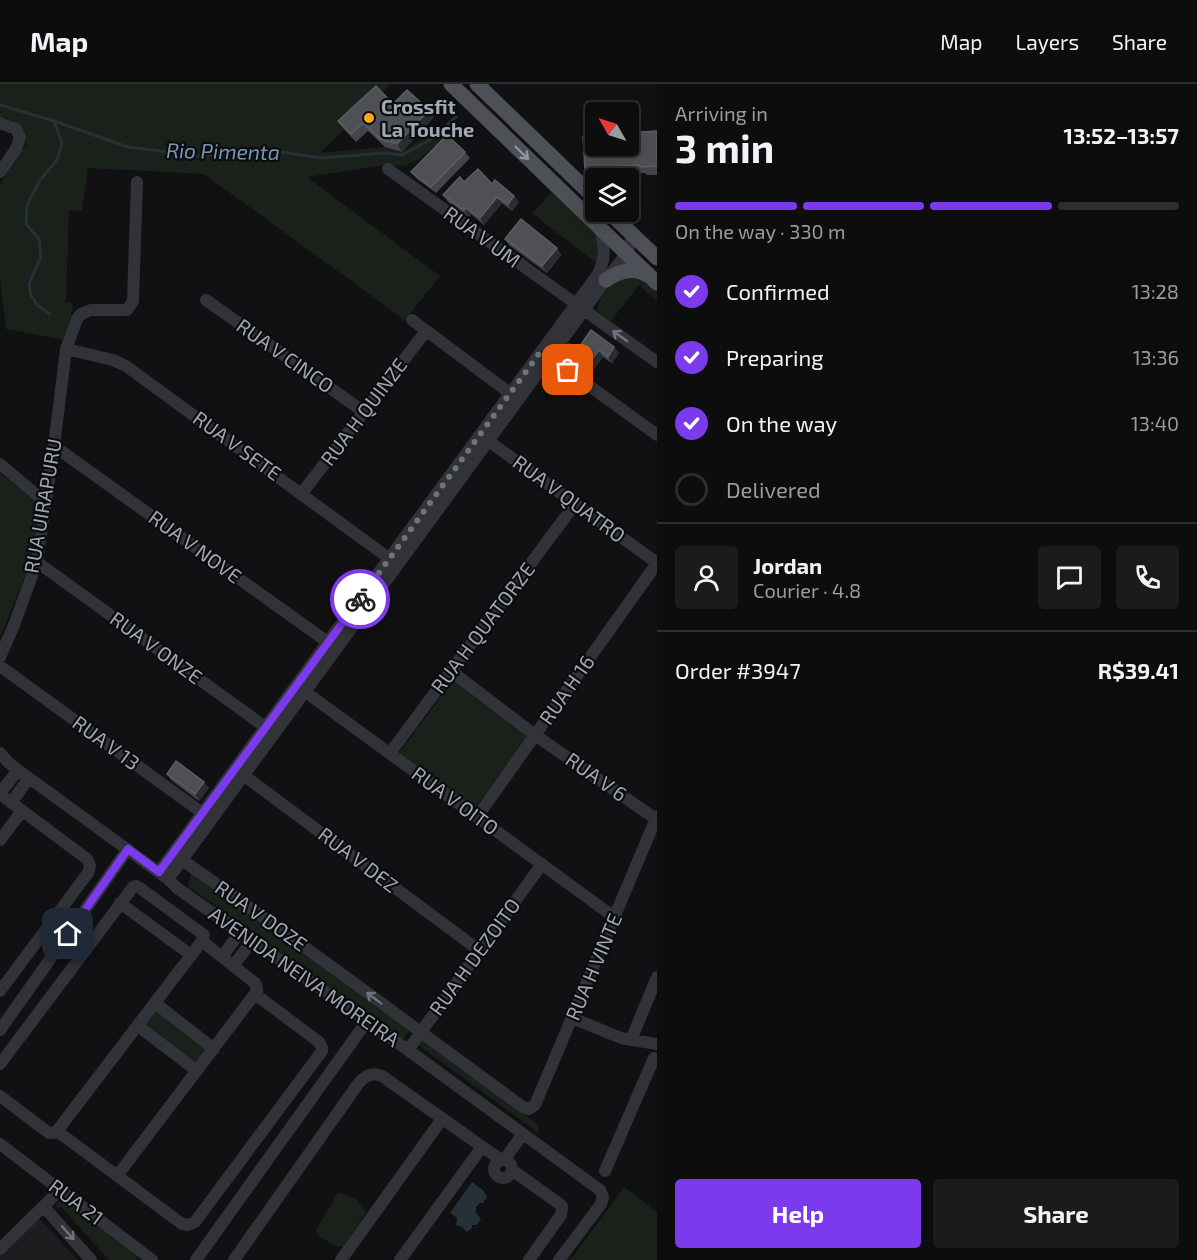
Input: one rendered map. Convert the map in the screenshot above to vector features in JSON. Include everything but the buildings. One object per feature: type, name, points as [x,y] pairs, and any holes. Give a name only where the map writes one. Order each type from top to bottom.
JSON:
[{"type":"main road","points":[[451,84],[653,280]]},
{"type":"main road","points":[[477,84],[585,188]]},
{"type":"main road","points":[[619,222],[657,258]]},
{"type":"main road","points":[[606,280],[615,274],[629,270],[641,271],[653,280]]},
{"type":"street","points":[[0,123],[14,128],[20,140],[0,172]]},
{"type":"street","name":"RUA V UM","points":[[388,169],[657,362]]},
{"type":"street","name":"RUA UIRAPURU","points":[[0,657],[37,562],[66,349],[77,319],[81,314],[91,310],[127,310],[132,304],[136,182]]},
{"type":"street","points":[[164,876],[580,307],[602,266],[604,251],[599,227]]},
{"type":"street","points":[[580,307],[606,280],[626,254],[633,235]]},
{"type":"street","name":"RUA V CINCO","points":[[206,300],[364,412]]},
{"type":"street","points":[[412,320],[514,397]]},
{"type":"street","name":"RUA H QUINZE","points":[[302,493],[426,330]]},
{"type":"street","name":"RUA V SETE","points":[[66,349],[113,360],[126,366],[394,561]]},
{"type":"street","points":[[546,354],[657,435]]},
{"type":"street","name":"RUA V QUATRO","points":[[484,438],[657,563]]},
{"type":"street","name":"RUA V NOVE","points":[[54,446],[332,646]]},
{"type":"street","points":[[0,464],[45,501]]},
{"type":"street","name":"RUA H QUATORZE","points":[[390,753],[575,504]]},
{"type":"street","name":"RUA V ONZE","points":[[37,562],[270,730]]},
{"type":"street","name":"RUA H 16","points":[[477,817],[657,563]]},
{"type":"street","name":"RUA V 13","points":[[0,666],[207,817]]},
{"type":"street","name":"RUA V 6","points":[[451,671],[535,735],[656,817]]},
{"type":"street","name":"RUA V OITO","points":[[301,688],[615,917]]},
{"type":"street","name":"AVENIDA NEIVA MOREIRA","points":[[0,753],[9,764],[128,849],[177,888],[408,1050],[600,1190],[603,1197],[601,1204],[559,1260]]},
{"type":"street","points":[[0,991],[88,873],[90,866],[87,859],[16,807],[2,790],[9,764]]},
{"type":"street","name":"RUA V DEZ","points":[[239,772],[480,951]]},
{"type":"street","points":[[0,840],[16,807],[19,792],[29,778]]},
{"type":"street","name":"RUA H VINTE","points":[[524,1107],[529,1109],[535,1105],[656,817]]},
{"type":"street","points":[[0,1030],[128,849]]},
{"type":"street","name":"RUA V DOZE","points":[[176,859],[297,941],[524,1107]]},
{"type":"street","name":"RUA H DEZOITO","points":[[408,1050],[542,864]]},
{"type":"street","points":[[0,1064],[133,887],[138,886],[204,935],[202,941],[57,1131],[49,1133],[0,1096]]},
{"type":"street","points":[[120,903],[191,955]]},
{"type":"street","points":[[222,957],[240,932]]},
{"type":"street","points":[[117,1176],[258,988],[255,983],[202,941]]},
{"type":"street","points":[[233,966],[252,941]]},
{"type":"street","points":[[631,1040],[657,977]]},
{"type":"street","points":[[57,1131],[182,1224],[188,1225],[195,1222],[322,1052],[319,1042],[255,994]]},
{"type":"street","points":[[155,1003],[214,1049]]},
{"type":"street","points":[[572,1018],[621,1038],[657,1044]]},
{"type":"street","points":[[196,1260],[367,1021]]},
{"type":"street","points":[[138,1026],[197,1071]]},
{"type":"street","points":[[605,1171],[654,1058]]},
{"type":"street","points":[[234,1260],[358,1084],[364,1077],[373,1074],[382,1076],[561,1205],[561,1215],[529,1260]]},
{"type":"street","points":[[643,1084],[657,1087]]},
{"type":"street","points":[[341,1260],[442,1119]]},
{"type":"street","points":[[507,1164],[526,1137]]},
{"type":"street","name":"RUA 21","points":[[0,1144],[142,1256],[152,1260]]},
{"type":"street","points":[[400,1260],[482,1147]]},
{"type":"street","points":[[0,1250],[60,1190]]},
{"type":"street","points":[[44,1207],[91,1260]]},
{"type":"shaded area","points":[[0,84],[391,84],[320,153],[385,147],[402,152],[436,130],[450,134],[416,161],[405,166],[384,165],[307,177],[440,276],[405,320],[204,174],[88,168],[82,211],[69,210],[66,302],[73,303],[66,340],[6,329],[0,279],[0,184],[26,144],[25,133],[20,126],[9,119],[0,117]]},
{"type":"shaded area","points":[[553,191],[577,212],[593,231],[598,243],[597,264],[532,213]]},
{"type":"shaded area","points":[[637,277],[647,281],[657,291],[657,301],[639,285],[611,321],[597,311],[601,298],[615,281]]},
{"type":"shaded area","points":[[0,473],[38,504],[32,559],[0,638]]},
{"type":"shaded area","points":[[454,679],[529,735],[474,809],[399,753]]},
{"type":"shaded area","points":[[191,871],[409,1031],[403,1040],[188,886]]},
{"type":"shaded area","points":[[155,1010],[206,1049],[194,1065],[144,1023]]},
{"type":"shaded area","points":[[422,1040],[536,1123],[540,1134],[418,1045]]},
{"type":"shaded area","points":[[472,1182],[483,1190],[487,1197],[476,1207],[476,1213],[481,1219],[467,1232],[456,1225],[457,1218],[450,1213]]},
{"type":"shaded area","points":[[624,1187],[657,1212],[657,1260],[570,1260]]},
{"type":"shaded area","points":[[338,1193],[355,1199],[366,1212],[344,1246],[341,1247],[334,1246],[317,1234],[316,1230]]},
{"type":"shaded area","points":[[64,1201],[133,1253],[138,1260],[109,1260],[61,1207],[57,1209],[56,1204]]},
{"type":"shaded area","points":[[39,1218],[78,1260],[0,1260],[0,1255]]},
{"type":"waterway","name":"Rio Pimenta","points":[[0,105],[128,147],[199,156],[265,150],[322,158],[385,153],[402,155],[430,140],[456,117]]},
{"type":"waterway","name":"Rio Pimenta","points":[[50,314],[37,305],[31,295],[29,284],[41,257],[39,239],[26,224],[27,205],[40,180],[57,160],[62,143],[54,121]]},
{"type":"way so far","points":[[360,599],[541,351],[568,370]]},
{"type":"place","name":"Crossfit La Touche","points":[[369,118]]},
{"type":"route","points":[[68,934],[128,849],[159,872],[360,599]]}]
